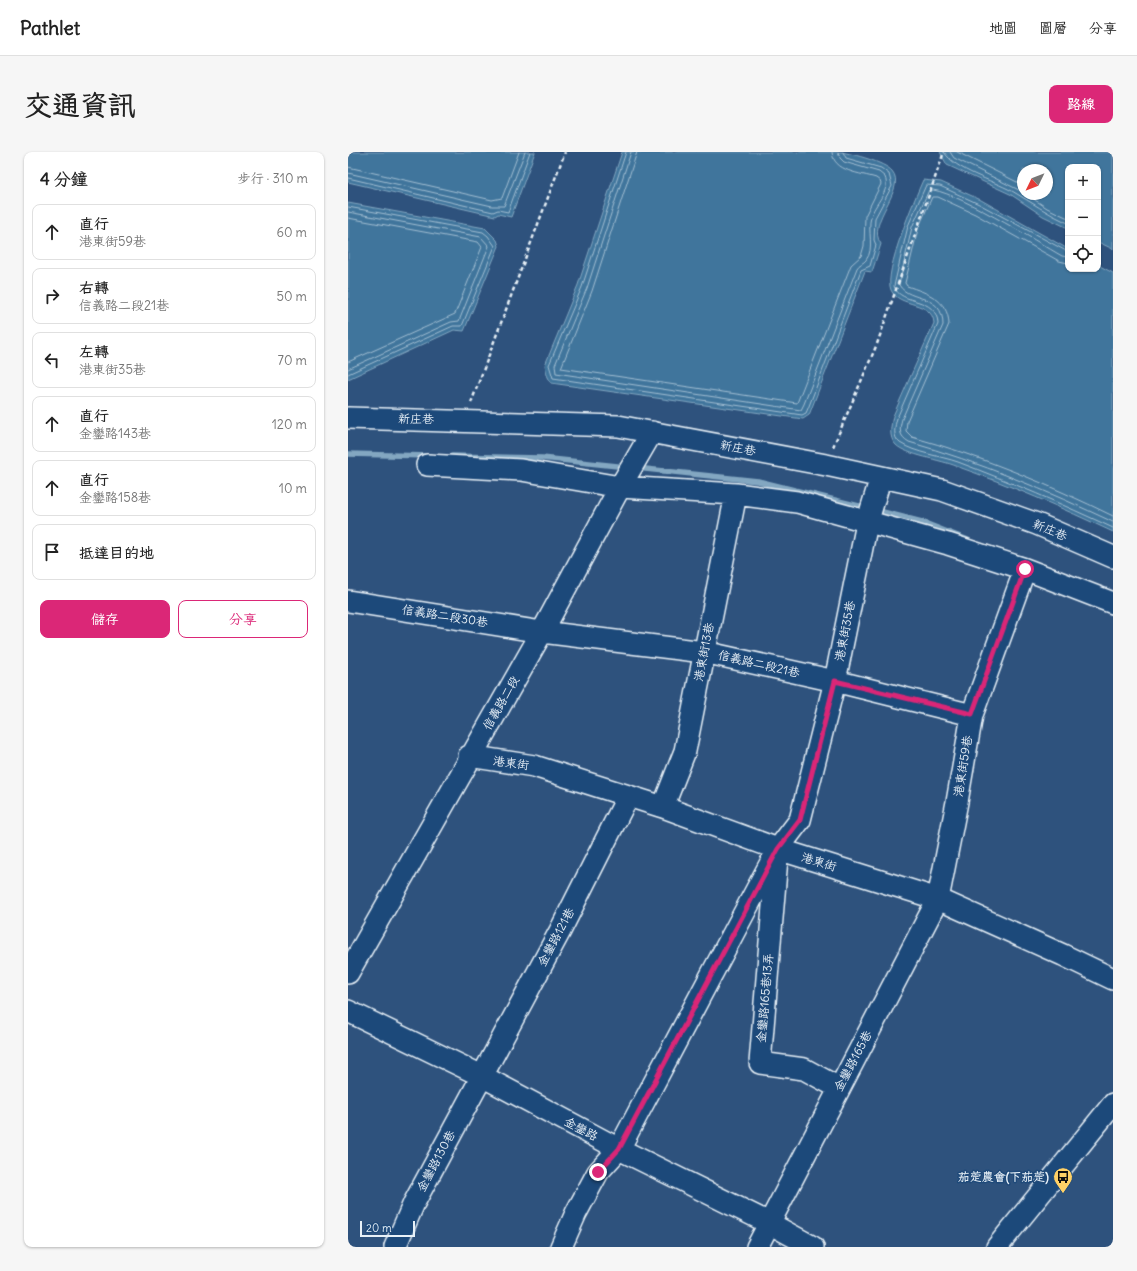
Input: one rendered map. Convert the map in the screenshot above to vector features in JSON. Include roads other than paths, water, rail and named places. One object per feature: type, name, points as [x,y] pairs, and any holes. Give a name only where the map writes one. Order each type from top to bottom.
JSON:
[{"type":"street","name":"新庄巷","points":[[348,418],[468,420],[618,426],[652,432],[826,465],[942,490],[1037,524],[1113,557]]},
{"type":"street","name":"信義路二段","points":[[348,973],[469,756],[542,632],[620,487],[652,432]]},
{"type":"street","points":[[427,465],[521,470],[620,487],[736,494],[797,502],[867,523],[948,544],[1025,569],[1113,602]]},
{"type":"street","name":"港東街35巷","points":[[561,1247],[576,1213],[598,1172],[619,1149],[778,849],[800,820],[835,681],[867,523],[881,477]]},
{"type":"street","name":"港東街13巷","points":[[663,807],[685,751],[736,494]]},
{"type":"street","name":"港東街59巷","points":[[938,899],[972,714],[1025,569]]},
{"type":"street","name":"信義路二段30巷","points":[[348,601],[542,632]]},
{"type":"street","name":"信義路二段21巷","points":[[542,632],[704,652],[835,681],[972,714]]},
{"type":"street","name":"港東街","points":[[469,756],[534,766],[663,807],[778,849],[938,899],[1063,954],[1113,979]]},
{"type":"street","name":"金鑾路121巷","points":[[482,1076],[560,931],[628,796]]},
{"type":"street","name":"金鑾路165巷13弄","points":[[778,849],[760,1063],[804,1069],[840,1088]]},
{"type":"street","name":"金鑾路165巷","points":[[757,1247],[938,899]]},
{"type":"street","name":"金鑾路","points":[[348,1011],[482,1076],[619,1149],[769,1223],[813,1247]]},
{"type":"street","name":"金鑾路130巷","points":[[395,1247],[414,1203],[482,1076]]},
{"type":"street","points":[[997,1247],[1113,1104]]},
{"type":"water","points":[[348,152],[535,152],[511,217],[498,214],[495,216],[348,182]]},
{"type":"water","points":[[622,152],[841,152],[876,162],[892,171],[895,178],[895,187],[878,226],[878,235],[881,244],[872,272],[865,271],[809,415],[803,419],[551,383],[547,375],[545,365],[578,285]]},
{"type":"water","points":[[940,152],[1113,152],[1113,249],[1101,243],[1101,164],[1065,164],[1065,227],[1043,216],[1019,200],[1053,200],[1053,164],[1017,164],[1017,199],[947,165]]},
{"type":"water","points":[[923,180],[941,182],[981,200],[1065,247],[1065,272],[1101,272],[1101,267],[1113,273],[1113,532],[996,481],[950,464],[908,452],[901,449],[893,442],[891,431],[893,416],[934,323],[932,316],[928,311],[922,307],[901,300],[895,296],[891,290],[890,281],[896,252]]},
{"type":"water","points":[[348,203],[485,228],[497,240],[499,246],[464,331],[454,330],[348,379]]},
{"type":"waterway","points":[[348,454],[430,456]]},
{"type":"waterway","points":[[452,456],[542,458],[627,467]]},
{"type":"waterway","points":[[636,468],[758,481],[867,508]]},
{"type":"waterway","points":[[875,510],[922,522],[968,540]]},
{"type":"place","name":"茄萣農會(下茄萣)","points":[[1063,1194]]}]
